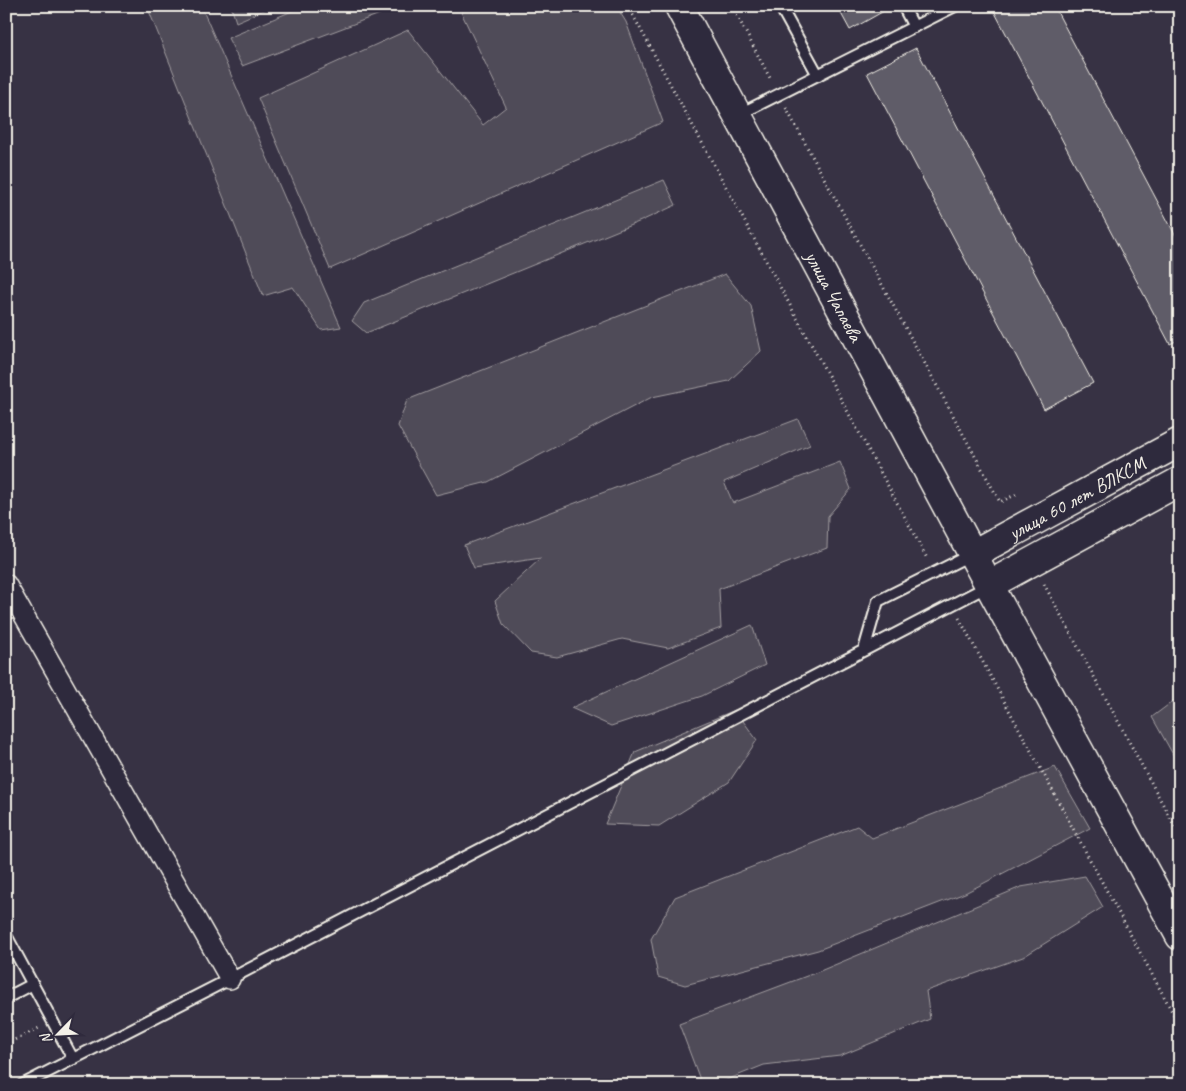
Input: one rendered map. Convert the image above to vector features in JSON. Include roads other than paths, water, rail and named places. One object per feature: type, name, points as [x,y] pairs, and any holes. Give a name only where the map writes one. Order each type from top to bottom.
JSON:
[{"type":"main road","name":"улица Чапаева","points":[[679,6],[989,585],[1180,936]]},
{"type":"main road","name":"улица 60 лет ВЛКСМ","points":[[973,554],[1180,442]]},
{"type":"main road","name":"улица 60 лет ВЛКСМ","points":[[989,585],[1180,481]]},
{"type":"street","points":[[6,584],[230,979]]},
{"type":"lane","points":[[780,6],[818,75]]},
{"type":"lane","points":[[903,6],[914,27]]},
{"type":"lane","points":[[738,115],[955,6]]},
{"type":"lane","points":[[864,650],[878,601],[973,554]]},
{"type":"lane","points":[[22,1085],[989,585]]},
{"type":"lane","points":[[6,936],[73,1059]]},
{"type":"lane","points":[[6,998],[33,984]]}]
